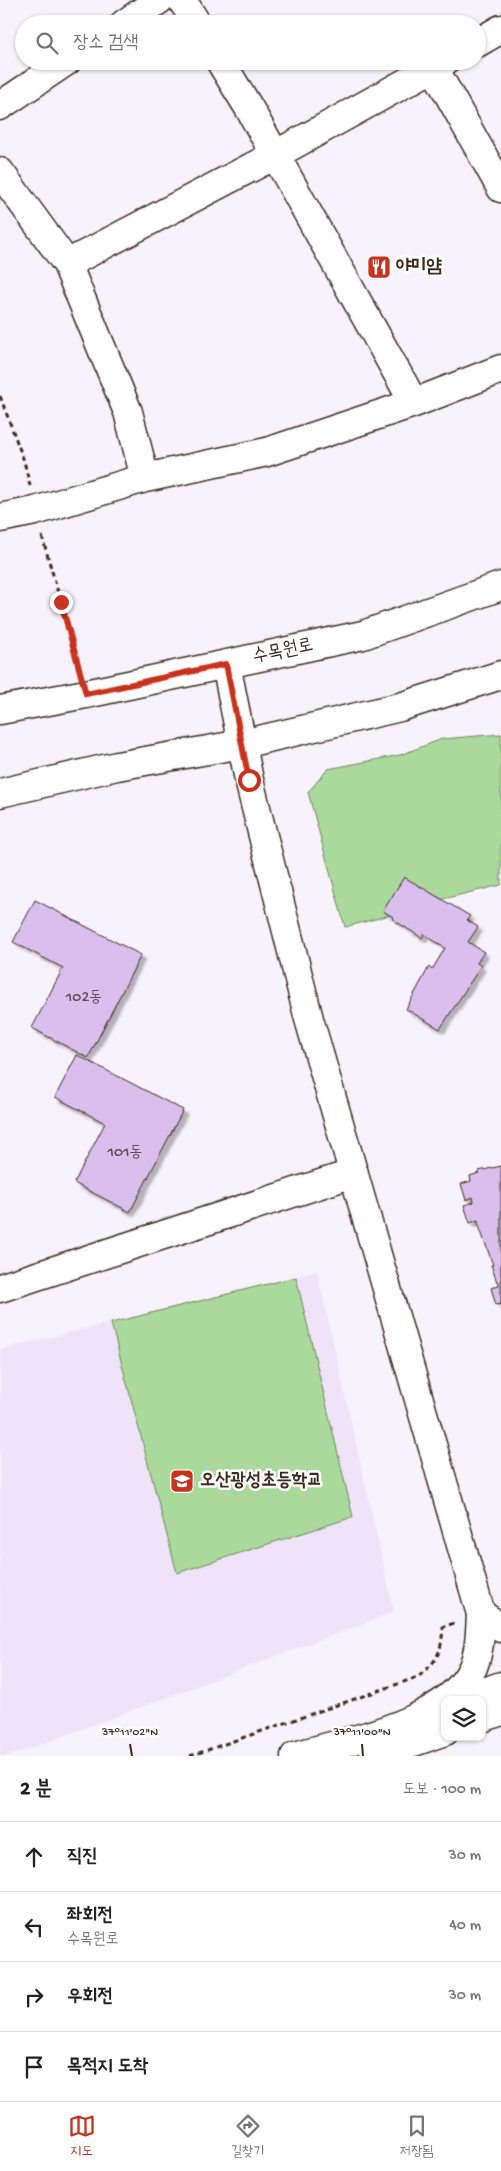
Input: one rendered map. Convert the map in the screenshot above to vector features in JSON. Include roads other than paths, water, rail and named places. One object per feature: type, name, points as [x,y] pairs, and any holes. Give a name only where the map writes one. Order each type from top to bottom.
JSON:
[{"type":"street","points":[[137,15],[159,0]]},
{"type":"street","points":[[182,0],[191,15]]},
{"type":"street","points":[[486,38],[501,30]]},
{"type":"street","points":[[0,106],[54,70]]},
{"type":"street","points":[[226,70],[249,108],[414,403]]},
{"type":"street","points":[[67,264],[275,155],[429,70]]},
{"type":"street","points":[[443,70],[501,188]]},
{"type":"street","points":[[0,172],[67,264],[128,412],[145,478]]},
{"type":"street","points":[[0,518],[35,511],[145,478],[267,452],[414,403],[501,369]]},
{"type":"street","name":"수목원로","points":[[0,710],[86,694],[363,635],[501,586]]},
{"type":"street","points":[[226,664],[242,744],[309,1019],[491,1621],[480,1639],[473,1666],[440,1716],[374,1756]]},
{"type":"street","points":[[0,793],[117,766],[242,744],[400,706],[501,675]]},
{"type":"street","points":[[0,1288],[354,1173]]},
{"type":"street","points":[[473,1696],[501,1686]]},
{"type":"street","points":[[486,1717],[501,1712]]},
{"type":"street","points":[[295,1756],[440,1716]]},
{"type":"place","name":"야미얌","points":[[379,267]]},
{"type":"place","name":"오산광성초등학교","points":[[182,1481]]}]
